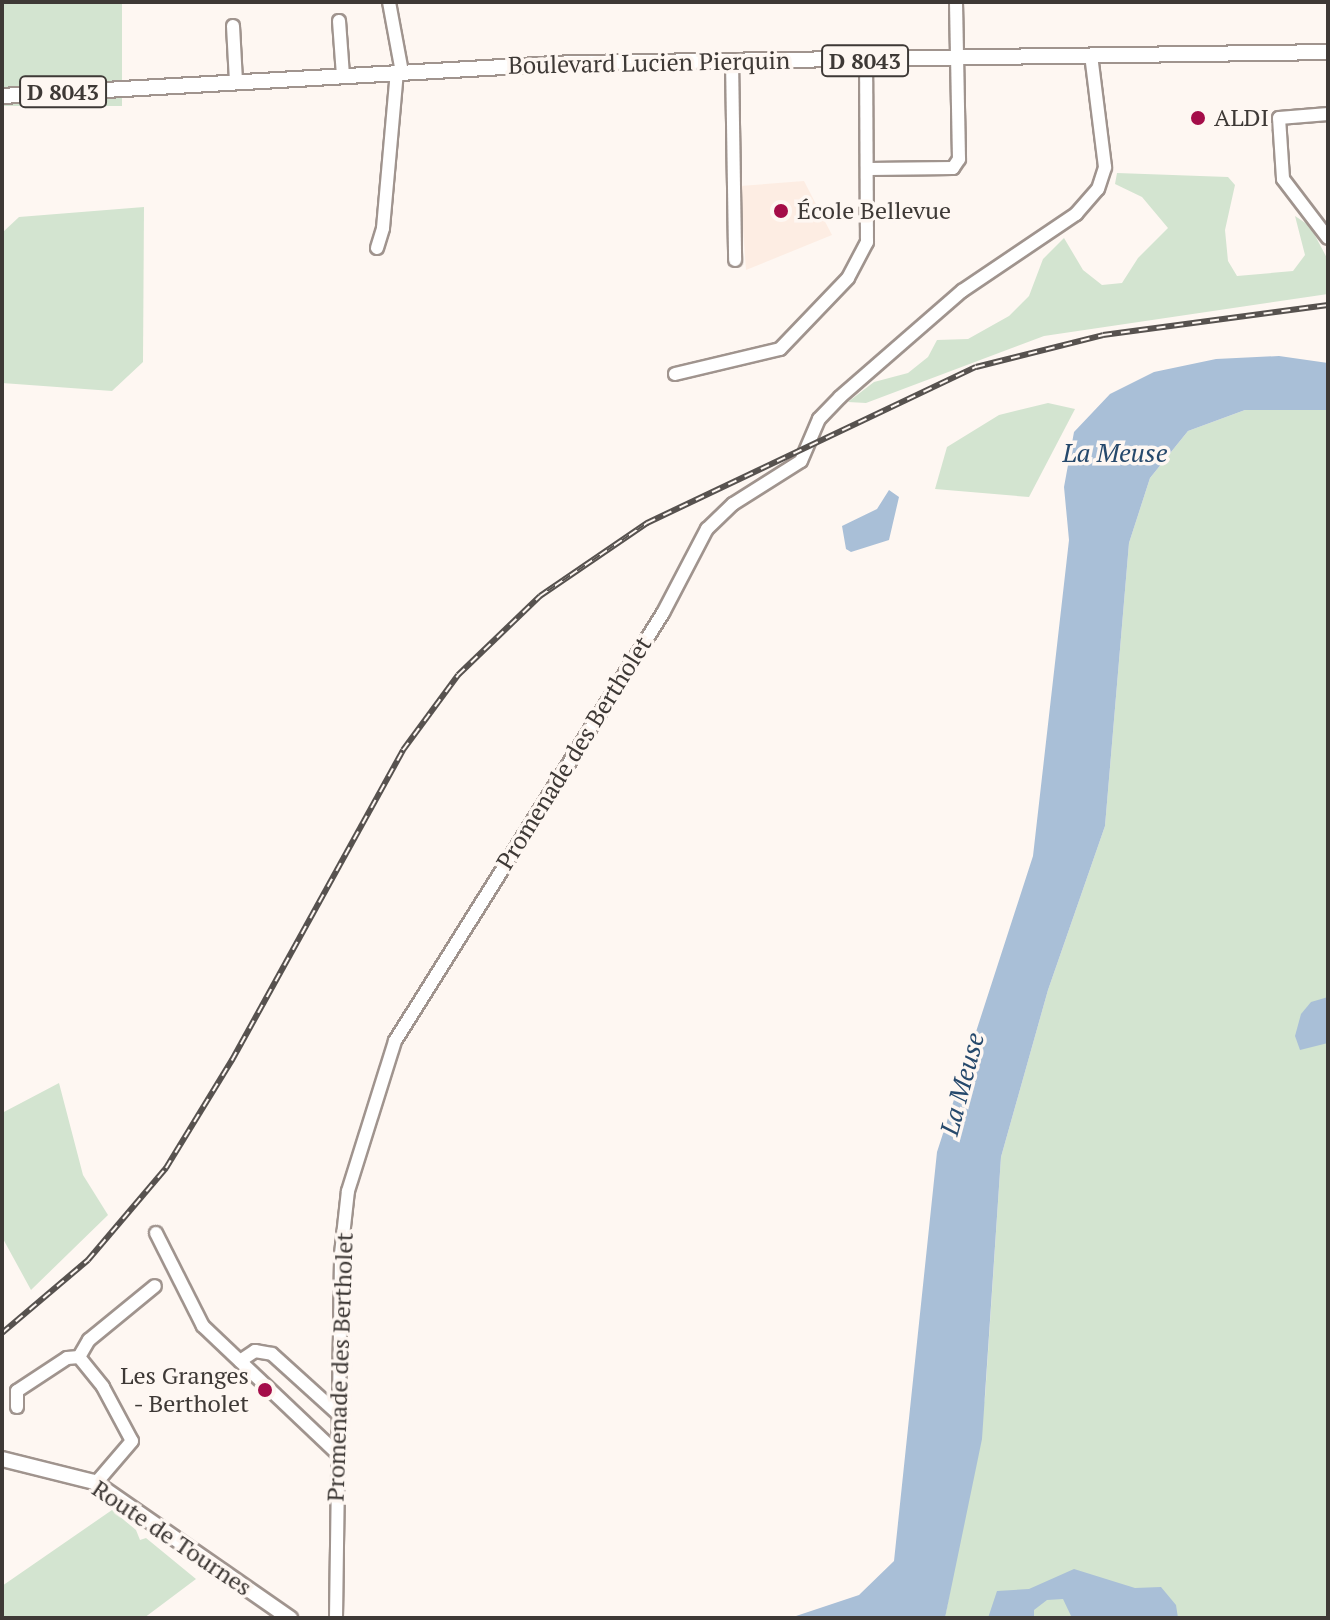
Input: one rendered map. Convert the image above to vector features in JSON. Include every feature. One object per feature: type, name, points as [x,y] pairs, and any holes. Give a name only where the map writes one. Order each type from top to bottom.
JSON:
[{"type":"main road","name":"Boulevard Lucien Pierquin","points":[[400,72],[732,60],[866,61],[1328,52]]},
{"type":"main road","name":"D 8043","points":[[2,96],[400,72]]},
{"type":"main road","name":"Route de Tournes","points":[[2,1459],[96,1483],[290,1618]]},
{"type":"street","points":[[377,248],[383,228],[400,72],[389,2]]},
{"type":"street","points":[[869,169],[953,168],[959,159],[956,2]]},
{"type":"street","points":[[339,21],[343,76]]},
{"type":"street","points":[[233,26],[236,81]]},
{"type":"street","name":"Promenade des Bertholet","points":[[336,1618],[336,1412],[348,1191],[395,1041],[663,613],[707,529],[733,504],[801,461],[819,419],[840,397],[962,291],[1076,214],[1098,189],[1105,167],[1091,55]]},
{"type":"street","points":[[732,60],[735,260]]},
{"type":"street","points":[[675,374],[780,349],[848,278],[867,242],[869,169],[866,61]]},
{"type":"street","points":[[1328,114],[1279,118],[1283,179],[1328,238]]},
{"type":"street","points":[[156,1233],[203,1326],[336,1452]]},
{"type":"street","points":[[79,1357],[89,1340],[155,1286]]},
{"type":"street","points":[[240,1361],[255,1351],[272,1354],[336,1412]]},
{"type":"street","points":[[17,1407],[17,1391],[67,1358],[79,1357]]},
{"type":"street","points":[[79,1357],[103,1387],[132,1441],[96,1483]]},
{"type":"shaded area","name":"École Bellevue","points":[[804,181],[832,235],[746,270],[740,186]]},
{"type":"green space","points":[[2,2],[122,2],[122,106],[2,106]]},
{"type":"green space","points":[[1117,173],[1228,177],[1235,185],[1225,230],[1228,261],[1237,276],[1293,271],[1305,255],[1295,216],[1310,226],[1328,260],[1328,294],[1044,336],[866,403],[848,402],[874,382],[908,373],[928,357],[937,340],[968,339],[1009,316],[1029,296],[1043,259],[1064,238],[1083,270],[1102,285],[1122,283],[1138,258],[1168,228],[1142,197],[1115,184]]},
{"type":"green space","points":[[144,207],[143,362],[112,391],[2,383],[2,233],[19,217]]},
{"type":"green space","points":[[1048,403],[1075,409],[1029,497],[935,489],[947,447],[999,415]]},
{"type":"green space","points":[[1295,406],[1328,410],[1328,1618],[945,1618],[985,1397],[1001,1157],[1048,990],[1105,826],[1129,543],[1150,478],[1188,431],[1245,410]]},
{"type":"green space","points":[[59,1083],[83,1175],[108,1215],[31,1290],[2,1237],[2,1113]]},
{"type":"green space","points":[[112,1510],[136,1530],[140,1540],[146,1538],[196,1579],[144,1618],[2,1618],[2,1586]]},
{"type":"water","name":"La Meuse","points":[[1279,356],[1328,363],[1328,410],[1245,410],[1188,431],[1150,478],[1129,543],[1105,826],[1048,990],[1001,1157],[982,1439],[945,1618],[790,1618],[859,1595],[894,1561],[937,1152],[1033,856],[1069,540],[1064,487],[1074,432],[1110,394],[1154,372],[1216,359]]},
{"type":"water","points":[[889,490],[899,497],[889,540],[851,552],[846,549],[842,526],[877,509]]},
{"type":"water","points":[[1328,997],[1328,1043],[1300,1050],[1295,1036],[1301,1014],[1311,1002]]},
{"type":"water","points":[[1074,1569],[1135,1588],[1161,1587],[1176,1605],[1178,1618],[1072,1618],[1063,1599],[1047,1600],[1034,1610],[1034,1618],[988,1618],[997,1591],[1029,1589]]},
{"type":"railway","points":[[2,1333],[88,1260],[166,1168],[232,1060],[403,750],[458,675],[540,596],[647,523],[976,367],[1103,335],[1328,305]]},
{"type":"place","name":"ALDI","points":[[1198,118]]},
{"type":"place","name":"École Bellevue","points":[[781,211]]},
{"type":"place","name":"Les Granges - Bertholet","points":[[265,1390]]}]
